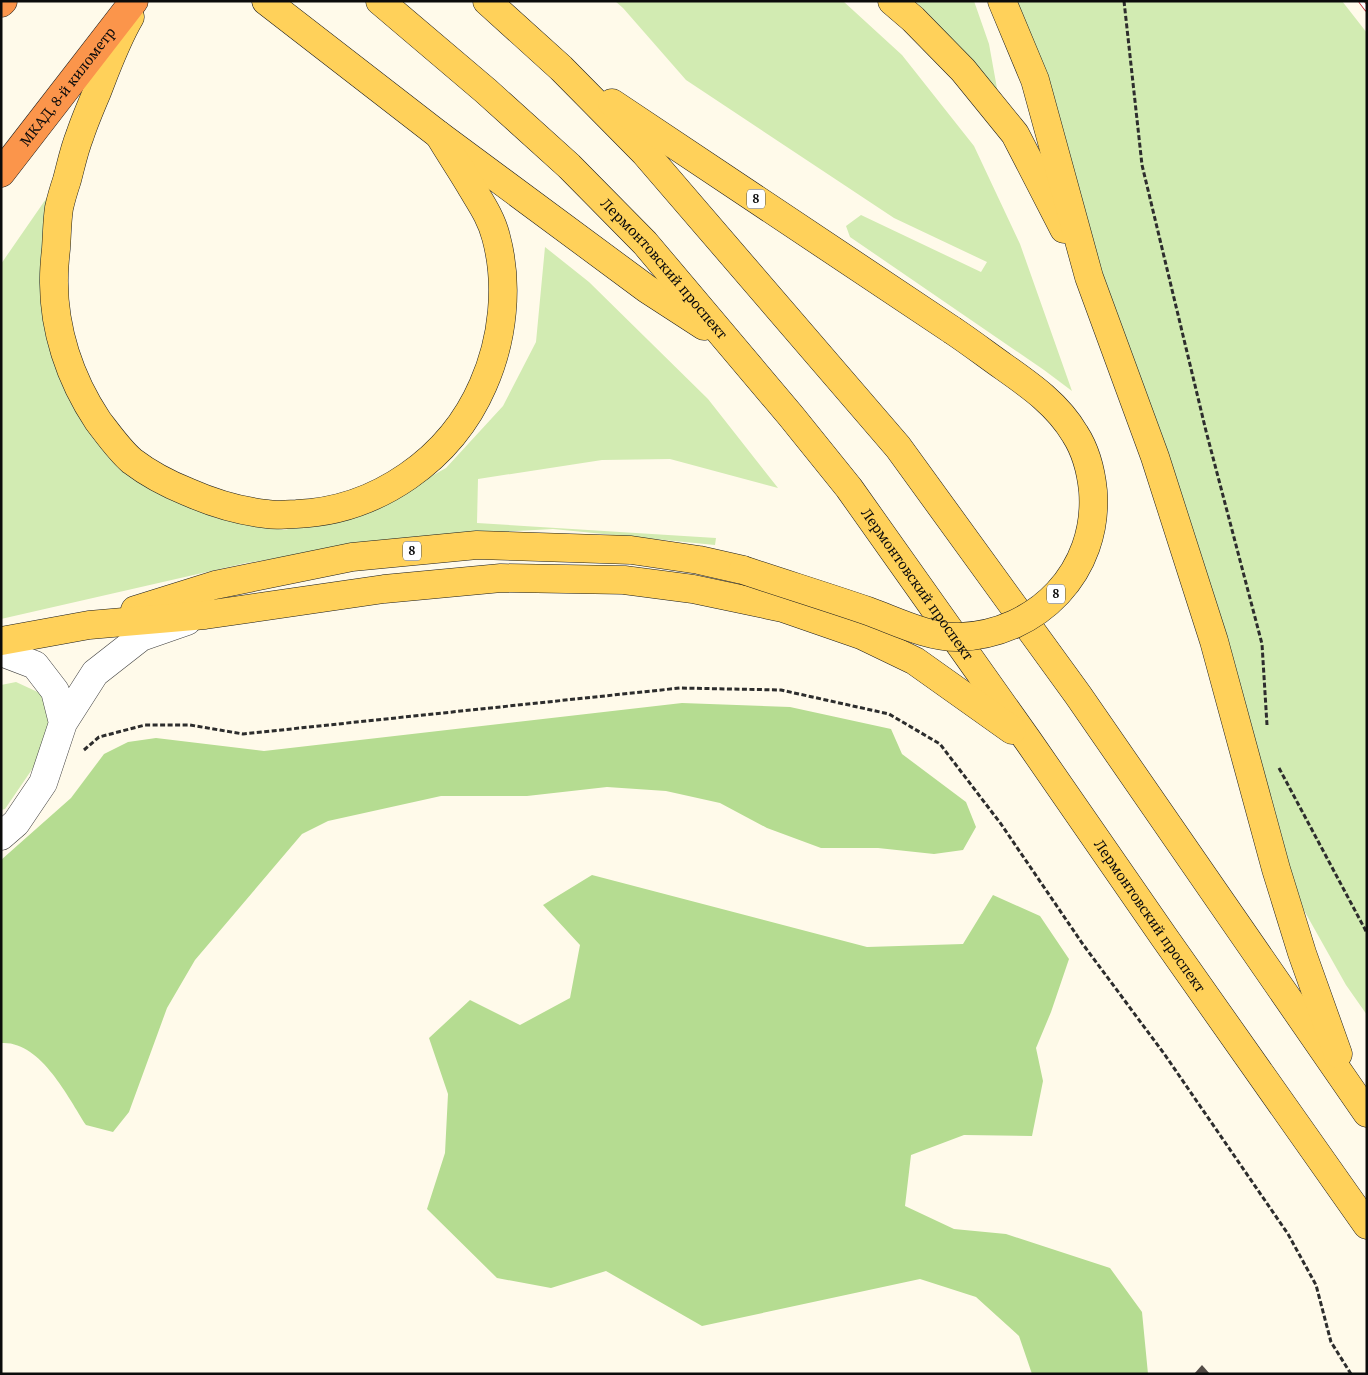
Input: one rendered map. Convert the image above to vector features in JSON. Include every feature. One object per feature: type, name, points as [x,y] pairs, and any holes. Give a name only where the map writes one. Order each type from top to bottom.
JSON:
[{"type":"highway","name":"МКАД, 8-й километр","points":[[4,170],[134,1]]},
{"type":"main road","points":[[140,1],[120,35],[79,137],[59,208],[54,278],[56,310],[62,344],[72,373],[86,403],[106,432],[131,460],[162,481],[232,508],[269,515],[303,514],[336,509],[369,498],[398,483],[442,448],[460,426],[476,402],[488,375],[497,347],[503,302],[503,280],[498,244],[489,215],[439,135]]},
{"type":"main road","points":[[266,1],[439,135],[646,289],[731,344]]},
{"type":"main road","points":[[486,1],[561,68],[646,153],[898,447],[1078,695],[1367,1113]]},
{"type":"main road","points":[[892,1],[913,19],[963,70],[1015,134],[1088,277]]},
{"type":"main road","points":[[1002,1],[1035,80],[1088,277],[1161,475],[1214,641],[1276,869],[1302,953],[1350,1088]]},
{"type":"main road","name":"Лермонтовский проспект","points":[[385,5],[486,91],[569,166],[645,243],[850,488],[1367,1226]]},
{"type":"main road","name":"8","points":[[1,640],[88,625],[215,585],[352,557],[477,545],[631,550],[699,560],[743,570],[933,634],[957,637],[980,635],[1003,629],[1025,619],[1044,606],[1061,590],[1075,570],[1085,549],[1092,526],[1094,503],[1092,479],[1086,456],[1076,435],[1063,415],[1046,398],[952,330],[561,68]]},
{"type":"main road","points":[[88,625],[205,615],[384,589],[501,578],[624,580],[694,589],[783,608],[861,635],[915,661],[1029,742]]},
{"type":"lane","points":[[1,836],[16,823],[43,783],[63,723],[95,673],[141,637],[205,615]]},
{"type":"lane","points":[[1,652],[35,666],[55,690],[63,723]]},
{"type":"path","points":[[1124,1],[1142,165],[1206,431],[1262,644],[1267,729]]},
{"type":"path","points":[[78,755],[99,738],[145,725],[190,726],[243,734],[680,688],[781,690],[889,714],[940,744],[1000,824],[1082,943],[1165,1055],[1288,1234],[1316,1285],[1330,1342],[1351,1374]]},
{"type":"path","points":[[1277,764],[1367,933]]},
{"type":"green space","points":[[615,1],[843,1],[902,55],[974,146],[1020,244],[1072,391],[850,237],[846,226],[861,215],[981,272],[987,262],[894,218],[686,80]]},
{"type":"green space","points":[[915,1],[974,1],[989,44],[1000,105],[950,38]]},
{"type":"green space","points":[[1010,1],[1342,1],[1367,33],[1367,1015],[1346,985],[1301,905]]},
{"type":"green space","points":[[48,196],[43,309],[125,472],[216,518],[284,530],[367,512],[446,468],[503,406],[536,342],[545,247],[589,282],[708,399],[778,488],[670,459],[602,460],[478,479],[477,523],[716,538],[715,545],[553,529],[412,537],[246,563],[1,619],[1,264]]},
{"type":"green space","points":[[16,682],[42,694],[54,714],[35,765],[5,809],[1,810],[1,685]]},
{"type":"green space","points":[[682,703],[790,707],[891,729],[902,754],[966,802],[976,827],[963,850],[934,854],[878,848],[821,848],[767,828],[720,803],[666,791],[607,787],[527,796],[441,796],[328,821],[302,834],[195,960],[167,1008],[129,1112],[113,1132],[86,1125],[61,1086],[40,1060],[28,1051],[15,1045],[1,1043],[1,860],[71,798],[104,754],[128,742],[156,738],[264,751]]},
{"type":"green space","points":[[592,875],[867,947],[963,944],[993,895],[1040,916],[1069,959],[1051,1012],[1036,1048],[1043,1081],[1032,1136],[964,1135],[911,1155],[905,1206],[954,1229],[1006,1234],[1110,1268],[1142,1312],[1148,1374],[1032,1374],[1019,1336],[976,1297],[920,1279],[702,1326],[606,1271],[551,1288],[497,1278],[427,1209],[445,1153],[448,1094],[429,1038],[470,1000],[520,1025],[570,998],[580,945],[543,905]]},
{"type":"building","points":[[1202,1365],[1210,1374],[1194,1374]]},
{"type":"railway","points":[[1361,1],[1367,9]]}]
